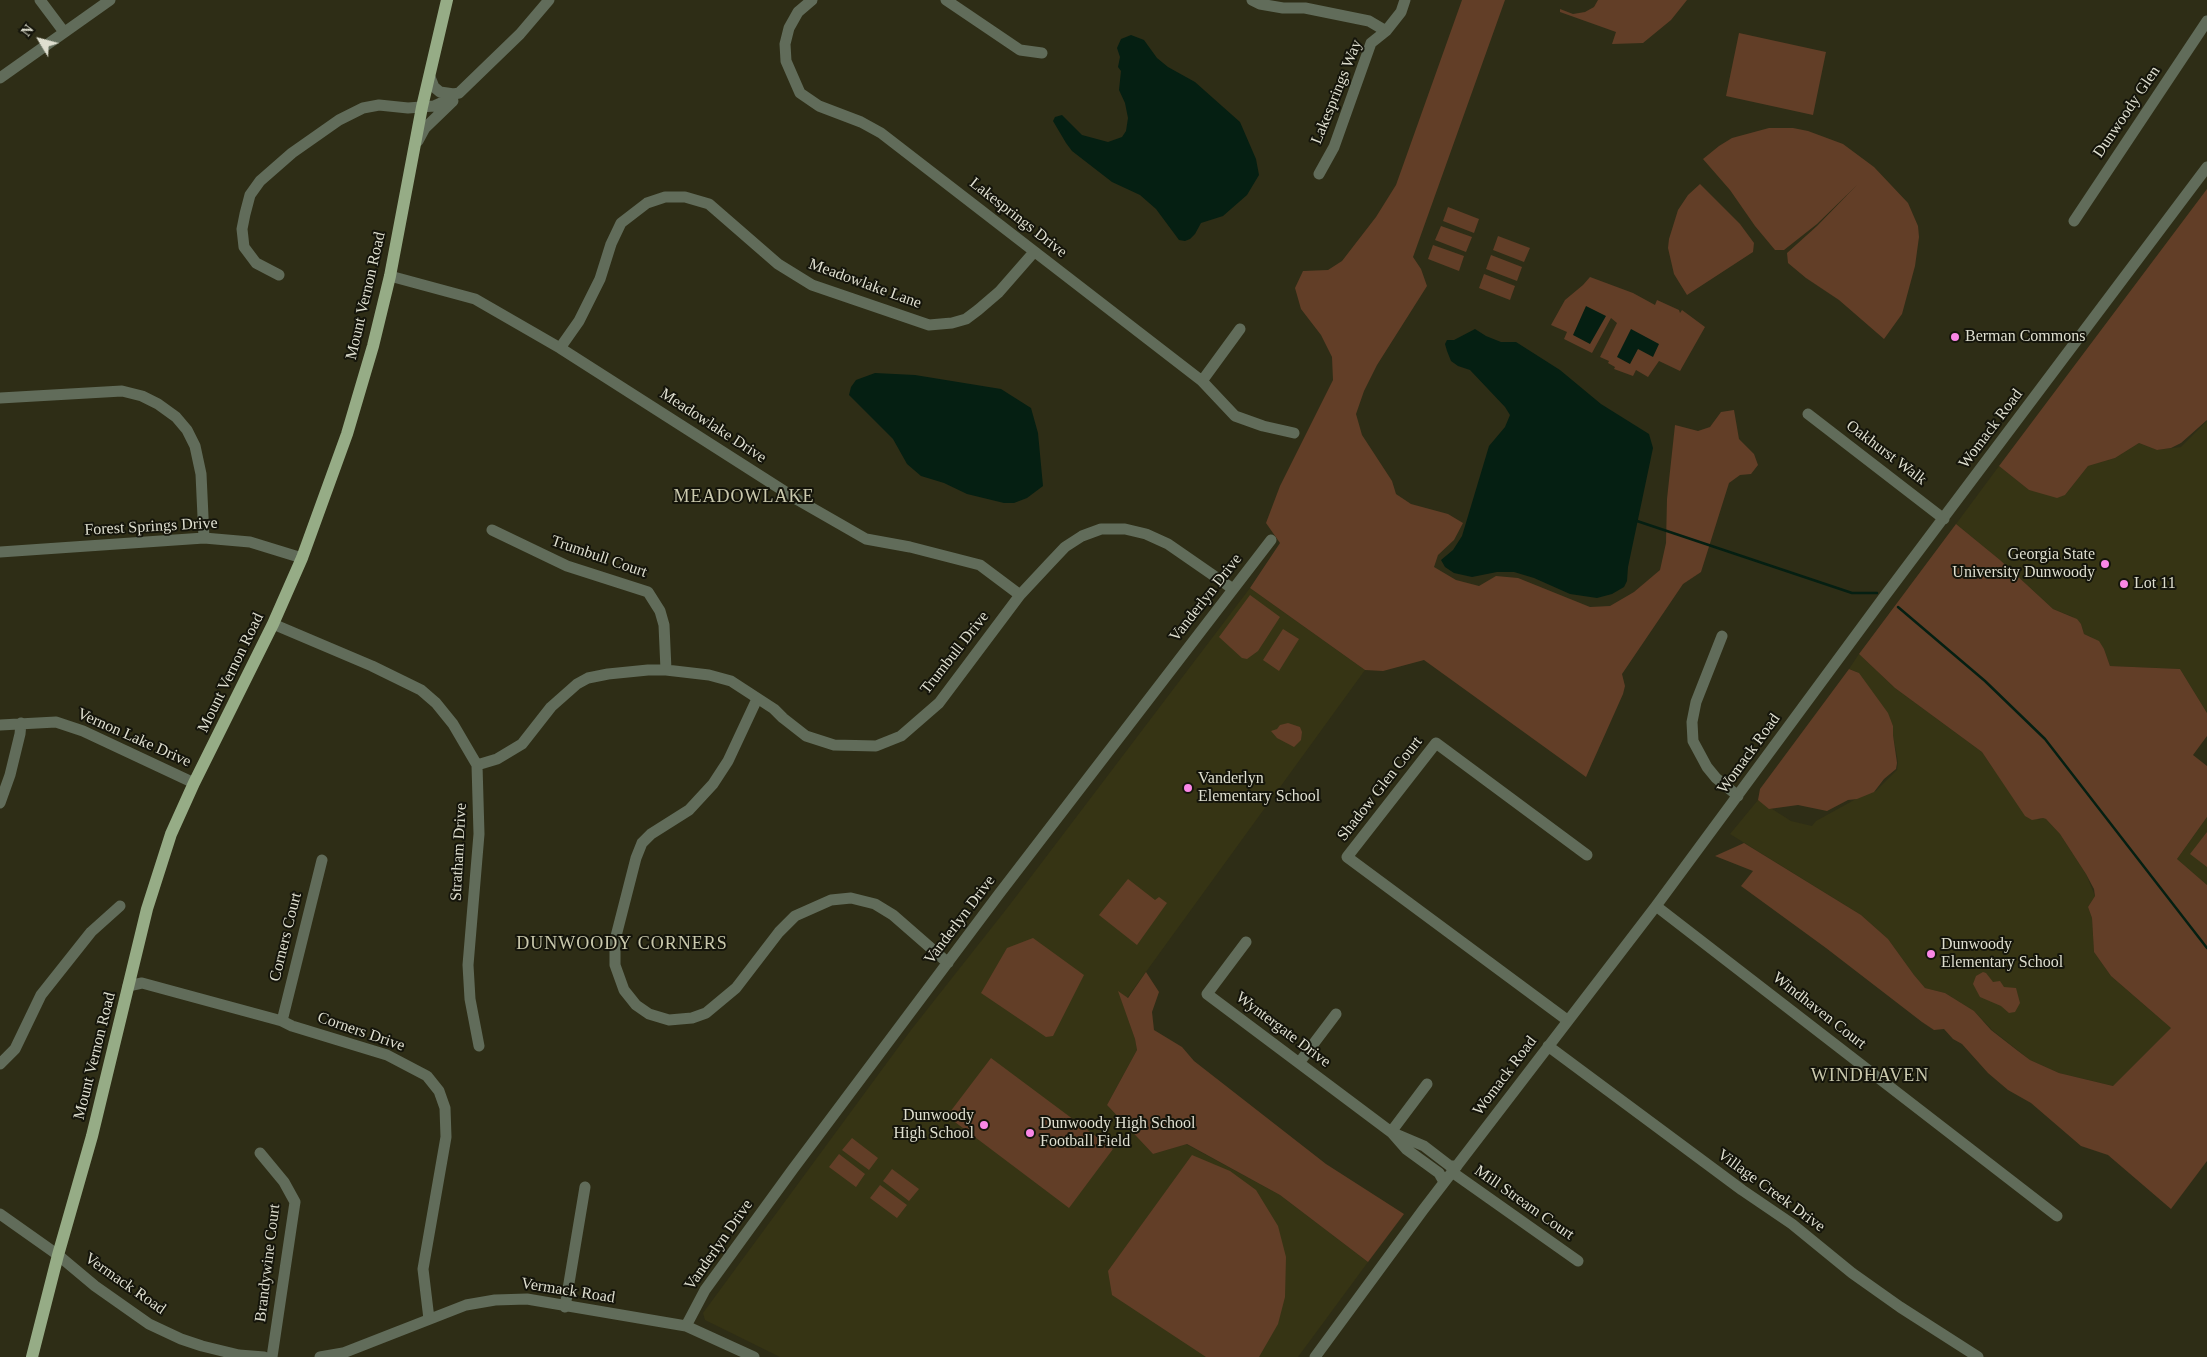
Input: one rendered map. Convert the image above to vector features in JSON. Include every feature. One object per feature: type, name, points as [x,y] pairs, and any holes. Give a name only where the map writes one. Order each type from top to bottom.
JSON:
[{"type":"main road","name":"Mount Vernon Road","points":[[32,1357],[58,1255],[92,1136],[147,909],[168,844],[194,783],[273,624],[302,558],[347,434],[373,346],[390,276],[422,107],[447,0]]},
{"type":"street","points":[[40,0],[64,32]]},
{"type":"street","points":[[0,78],[110,0]]},
{"type":"street","points":[[414,146],[425,128],[457,94],[520,34],[548,0]]},
{"type":"street","name":"Lakesprings Drive","points":[[812,0],[798,12],[789,28],[785,44],[786,61],[800,93],[819,106],[861,122],[881,133],[1202,381],[1218,400],[1236,416],[1263,426],[1294,433]]},
{"type":"street","points":[[946,0],[1020,50],[1042,53]]},
{"type":"street","points":[[1252,0],[1276,7],[1305,8],[1369,22],[1386,31]]},
{"type":"street","name":"Lakesprings Way","points":[[1319,174],[1334,147],[1372,43],[1386,31],[1402,12],[1405,0]]},
{"type":"street","name":"Dunwoody Glen","points":[[2074,221],[2207,21]]},
{"type":"street","points":[[430,77],[434,87],[440,92],[457,94]]},
{"type":"street","points":[[279,275],[256,263],[244,247],[242,229],[245,214],[250,195],[260,181],[292,153],[339,120],[363,108],[379,105],[434,106],[457,94]]},
{"type":"street","name":"Womack Road","points":[[1314,1357],[1444,1182],[1656,906],[2207,167]]},
{"type":"street","name":"Meadowlake Lane","points":[[560,348],[579,321],[596,287],[621,223],[647,203],[665,197],[685,197],[709,204],[778,264],[812,285],[929,325],[952,323],[966,319],[999,292],[1034,252]]},
{"type":"street","name":"Meadowlake Drive","points":[[390,276],[475,299],[560,348],[798,500],[866,539],[910,547],[980,565],[1020,595]]},
{"type":"street","points":[[1202,381],[1240,329]]},
{"type":"street","points":[[0,398],[122,391],[142,396],[158,404],[176,417],[195,446],[201,474],[204,538]]},
{"type":"street","name":"Oakhurst Walk","points":[[1808,414],[1944,519]]},
{"type":"street","name":"Trumbull Drive","points":[[477,765],[497,759],[522,744],[551,707],[577,684],[588,678],[608,674],[666,670],[709,675],[731,681],[774,709],[806,736],[834,745],[876,746],[901,736],[939,703],[1020,595],[1065,547],[1082,536],[1101,529],[1124,529],[1146,534],[1168,544],[1233,589]]},
{"type":"street","name":"Trumbull Court","points":[[492,530],[567,566],[648,592],[660,611],[664,624],[666,670]]},
{"type":"street","name":"Forest Springs Drive","points":[[0,552],[204,538],[250,542],[302,558]]},
{"type":"street","name":"Vanderlyn Drive","points":[[686,1326],[705,1290],[793,1169],[1271,540]]},
{"type":"street","name":"Stratham Drive","points":[[273,624],[372,666],[421,690],[436,703],[453,724],[477,765],[479,834],[468,965],[470,999],[479,1046]]},
{"type":"street","points":[[1722,636],[1696,702],[1692,722],[1693,741],[1707,767],[1716,778],[1738,796]]},
{"type":"street","points":[[757,699],[728,761],[713,784],[689,810],[652,834],[642,843],[636,858],[615,940],[615,966],[624,990],[636,1005],[649,1014],[669,1020],[692,1018],[706,1013],[736,988],[779,932],[795,916],[831,900],[851,898],[875,904],[893,915],[948,963]]},
{"type":"street","name":"Vernon Lake Drive","points":[[0,725],[56,722],[83,731],[194,783]]},
{"type":"street","points":[[0,803],[10,775],[21,723]]},
{"type":"street","name":"Shadow Glen Court","points":[[1567,1020],[1347,857],[1436,743],[1587,855]]},
{"type":"street","name":"Corners Court","points":[[282,1021],[322,860]]},
{"type":"street","points":[[0,1064],[15,1049],[41,995],[91,932],[120,906]]},
{"type":"street","name":"Windhaven Court","points":[[1656,906],[2057,1216]]},
{"type":"street","name":"Wyntergate Drive","points":[[1246,942],[1207,994],[1391,1132],[1424,1146],[1436,1163],[1444,1182]]},
{"type":"street","name":"Corners Drive","points":[[128,986],[142,983],[282,1021],[292,1026],[387,1055],[427,1076],[438,1091],[445,1108],[446,1137],[422,1269],[429,1320]]},
{"type":"street","points":[[1299,1063],[1336,1014]]},
{"type":"street","name":"Village Creek Drive","points":[[1548,1046],[1742,1190],[1792,1224],[1852,1273],[1900,1307],[1978,1357]]},
{"type":"street","points":[[1391,1132],[1427,1084]]},
{"type":"street","name":"Brandywine Court","points":[[260,1153],[284,1182],[295,1202],[272,1357]]},
{"type":"street","name":"Wyntergate Drive","points":[[1436,1163],[1450,1166],[1454,1169]]},
{"type":"street","name":"Mill Stream Court","points":[[1454,1169],[1578,1261]]},
{"type":"street","points":[[565,1307],[585,1187]]},
{"type":"street","name":"Vermack Road","points":[[0,1214],[58,1255],[95,1286],[149,1324],[181,1339],[200,1351],[264,1357]]},
{"type":"street","name":"Vermack Road","points":[[320,1357],[343,1353],[466,1305],[495,1300],[528,1299],[565,1307],[686,1326],[754,1357]]},
{"type":"shaded area","points":[[1462,0],[1505,0],[1413,257],[1421,269],[1427,286],[1377,365],[1364,391],[1356,414],[1362,435],[1392,481],[1396,494],[1411,504],[1448,514],[1463,523],[1454,540],[1438,555],[1434,567],[1456,580],[1479,586],[1496,576],[1518,578],[1590,607],[1610,606],[1634,592],[1660,570],[1666,543],[1667,499],[1675,425],[1698,431],[1710,427],[1721,412],[1734,410],[1739,439],[1754,454],[1758,465],[1751,474],[1740,475],[1729,483],[1701,572],[1683,584],[1622,674],[1625,686],[1623,694],[1586,777],[1424,660],[1383,671],[1365,670],[1250,588],[1280,543],[1266,523],[1280,486],[1333,380],[1332,357],[1321,335],[1301,309],[1295,288],[1303,271],[1328,270],[1342,261],[1376,217],[1396,185]]},
{"type":"shaded area","points":[[1598,0],[1687,0],[1671,20],[1643,43],[1612,44],[1616,32],[1560,12],[1560,9],[1573,14],[1585,12],[1594,7]]},
{"type":"shaded area","points":[[1739,33],[1826,52],[1813,115],[1726,96]]},
{"type":"shaded area","points":[[1131,35],[1144,40],[1157,58],[1168,67],[1195,82],[1240,122],[1256,159],[1259,175],[1247,195],[1223,216],[1201,223],[1195,234],[1185,241],[1179,240],[1156,209],[1140,195],[1112,182],[1072,151],[1053,121],[1055,117],[1062,115],[1082,135],[1108,142],[1122,137],[1126,131],[1128,118],[1125,103],[1119,90],[1121,71],[1118,67],[1120,57],[1117,48],[1121,39]]},
{"type":"shaded area","points":[[1769,128],[1793,128],[1808,131],[1843,144],[1874,167],[1908,203],[1918,226],[1919,237],[1915,266],[1902,314],[1884,339],[1839,300],[1806,278],[1788,263],[1787,253],[1817,226],[1857,185],[1817,224],[1784,250],[1775,250],[1755,226],[1730,190],[1703,159],[1732,138]]},
{"type":"shaded area","points":[[1700,184],[1740,224],[1754,243],[1753,252],[1687,295],[1674,274],[1668,248],[1669,239],[1678,210],[1688,195]]},
{"type":"shaded area","points":[[2207,189],[2207,420],[2181,443],[2171,448],[2157,450],[2139,443],[2115,458],[2088,466],[2065,495],[2057,498],[2029,490],[1999,466]]},
{"type":"shaded area","points":[[1448,207],[1479,219],[1474,233],[1443,221]]},
{"type":"shaded area","points":[[1441,226],[1472,237],[1466,252],[1435,240]]},
{"type":"shaded area","points":[[1498,236],[1530,248],[1524,262],[1493,250]]},
{"type":"shaded area","points":[[1433,245],[1464,256],[1459,271],[1428,259]]},
{"type":"shaded area","points":[[1491,255],[1522,267],[1517,281],[1486,269]]},
{"type":"shaded area","points":[[1484,274],[1515,286],[1510,300],[1479,288]]},
{"type":"shaded area","points":[[1590,277],[1633,293],[1655,305],[1657,300],[1679,310],[1680,313],[1682,310],[1705,327],[1680,371],[1659,361],[1648,377],[1636,370],[1633,376],[1614,369],[1615,367],[1608,363],[1609,361],[1600,357],[1617,323],[1611,318],[1592,353],[1564,339],[1567,332],[1551,325],[1565,300]]},
{"type":"shaded area","points":[[1586,306],[1606,316],[1590,344],[1573,335]]},
{"type":"shaded area","points":[[1475,329],[1501,342],[1516,342],[1560,370],[1601,404],[1649,434],[1653,448],[1628,567],[1627,581],[1624,587],[1612,594],[1597,598],[1570,594],[1534,578],[1514,572],[1497,572],[1472,577],[1454,573],[1445,567],[1441,560],[1453,550],[1462,536],[1489,446],[1505,427],[1510,415],[1505,407],[1470,370],[1458,366],[1451,361],[1445,344],[1447,340],[1454,340]]},
{"type":"shaded area","points":[[1631,329],[1659,344],[1653,357],[1638,349],[1630,364],[1617,357]]},
{"type":"shaded area","points":[[875,373],[915,375],[1001,389],[1031,408],[1038,433],[1043,486],[1027,498],[1014,503],[1004,503],[967,494],[944,483],[921,476],[907,464],[893,439],[849,395],[851,387],[856,380]]},
{"type":"shaded area","name":"Georgia State University Dunwoody","points":[[2207,421],[2207,713],[2180,669],[2110,666],[2104,649],[2091,637],[2084,634],[2081,624],[2071,616],[2053,609],[2000,560],[1956,524],[1999,466],[2029,490],[2065,495],[2088,466],[2115,458],[2139,443],[2157,450],[2181,447]]},
{"type":"shaded area","points":[[1956,524],[2000,560],[2053,609],[2077,619],[2081,624],[2084,634],[2099,641],[2110,666],[2180,669],[2207,713],[2207,736],[2193,755],[2207,766],[2207,817],[2177,859],[2207,885],[2207,1161],[2171,1209],[2108,1155],[2081,1146],[2031,1103],[2008,1090],[1988,1073],[1962,1044],[1953,1039],[1944,1029],[1934,1030],[1922,1022],[1741,886],[1753,871],[1715,856],[1744,843],[1861,915],[1888,939],[1925,988],[1945,993],[1974,1011],[1991,1030],[2030,1060],[2059,1073],[2113,1086],[2171,1028],[2111,976],[2094,952],[2092,918],[2088,907],[2095,896],[2094,889],[2060,834],[2046,819],[2032,820],[2025,816],[1982,752],[1895,688],[1859,654]]},
{"type":"shaded area","name":"Dunwoody High School","points":[[1250,588],[1365,670],[1127,998],[1119,992],[1137,1050],[1107,1105],[1153,1154],[1186,1144],[1280,1195],[1368,1262],[1298,1357],[780,1357],[705,1320],[703,1313],[911,1030],[1008,907]]},
{"type":"shaded area","points":[[1250,595],[1280,617],[1258,651],[1247,659],[1242,658],[1219,637]]},
{"type":"shaded area","points":[[1283,629],[1299,639],[1279,671],[1263,660]]},
{"type":"shaded area","points":[[1859,654],[1895,688],[1982,752],[1992,767],[2039,820],[2043,817],[2046,819],[2060,834],[2086,874],[2095,896],[2088,907],[2092,918],[2094,952],[2111,976],[2171,1028],[2113,1086],[2059,1073],[2030,1060],[1992,1030],[1974,1011],[1945,993],[1925,988],[1888,939],[1861,915],[1730,834],[1758,800],[1791,821],[1812,826],[1816,821],[1865,794],[1876,791],[1897,770],[1898,762],[1893,726],[1857,672],[1849,669]]},
{"type":"shaded area","points":[[1849,669],[1859,673],[1888,713],[1893,726],[1896,769],[1884,779],[1874,792],[1857,799],[1848,800],[1827,811],[1798,805],[1769,809],[1758,800],[1760,789]]},
{"type":"shaded area","points":[[1288,723],[1300,727],[1302,732],[1301,740],[1294,747],[1277,738],[1271,731],[1277,729],[1280,725]]},
{"type":"shaded area","points":[[2207,817],[2207,885],[2177,859]]},
{"type":"shaded area","points":[[2207,832],[2207,867],[2190,854]]},
{"type":"shaded area","points":[[1128,879],[1155,900],[1159,897],[1167,903],[1137,945],[1099,915]]},
{"type":"shaded area","points":[[1033,938],[1084,975],[1053,1036],[1046,1037],[981,993],[1007,948]]},
{"type":"shaded area","points":[[1146,972],[1159,992],[1152,1012],[1154,1030],[1182,1047],[1194,1061],[1326,1164],[1404,1214],[1368,1262],[1280,1195],[1187,1144],[1153,1154],[1107,1105],[1137,1050],[1118,991],[1128,998]]},
{"type":"shaded area","points":[[1983,972],[1993,982],[2000,981],[2004,987],[2016,988],[2020,1003],[2015,1012],[2009,1013],[2001,1006],[1980,997],[1973,984],[1976,976]]},
{"type":"shaded area","name":"Dunwoody High School Football Field","points":[[991,1058],[1113,1149],[1069,1208],[947,1116]]},
{"type":"shaded area","points":[[852,1138],[878,1158],[869,1170],[842,1150]]},
{"type":"shaded area","points":[[839,1154],[865,1174],[856,1187],[829,1167]]},
{"type":"shaded area","points":[[1192,1155],[1230,1171],[1256,1190],[1278,1226],[1286,1257],[1285,1297],[1278,1324],[1259,1357],[1206,1357],[1112,1295],[1108,1271]]},
{"type":"shaded area","points":[[892,1169],[919,1189],[909,1201],[883,1181]]},
{"type":"shaded area","points":[[880,1185],[907,1205],[897,1218],[870,1198]]},
{"type":"waterway","points":[[1637,521],[1852,593],[1877,593]]},
{"type":"waterway","points":[[1898,607],[1985,681],[2045,739],[2207,948]]},
{"type":"place","name":"Berman Commons","points":[[1955,337]]},
{"type":"place","name":"Georgia State University Dunwoody","points":[[2105,564]]},
{"type":"place","name":"Lot 11","points":[[2124,584]]},
{"type":"place","name":"Vanderlyn Elementary School","points":[[1188,788]]},
{"type":"place","name":"Dunwoody Elementary School","points":[[1931,954]]},
{"type":"place","name":"Dunwoody High School","points":[[984,1125]]},
{"type":"place","name":"Dunwoody High School Football Field","points":[[1030,1133]]},
{"type":"district","name":"MEADOWLAKE","points":[[744,497]]},
{"type":"district","name":"DUNWOODY CORNERS","points":[[622,944]]},
{"type":"district","name":"WINDHAVEN","points":[[1870,1076]]}]
